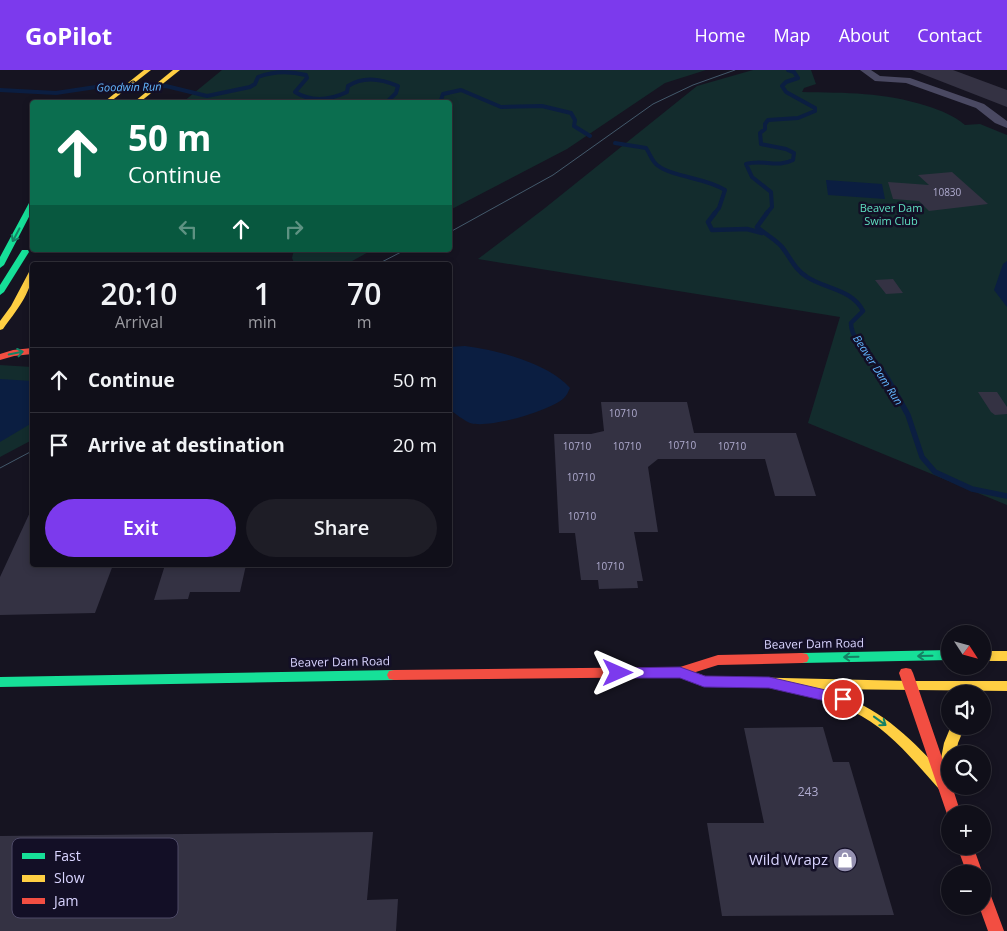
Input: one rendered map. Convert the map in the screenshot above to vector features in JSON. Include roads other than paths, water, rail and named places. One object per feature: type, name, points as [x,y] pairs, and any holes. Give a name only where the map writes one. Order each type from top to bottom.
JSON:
[{"type":"main road","points":[[110,100],[148,70]]},
{"type":"main road","points":[[141,99],[177,70]]},
{"type":"main road","points":[[0,265],[30,209]]},
{"type":"main road","points":[[0,292],[28,245]]},
{"type":"main road","points":[[0,327],[15,306],[30,278]]},
{"type":"main road","points":[[0,357],[30,351]]},
{"type":"main road","name":"Beaver Dam Road","points":[[0,682],[270,676],[680,672],[718,660],[941,655]]},
{"type":"main road","points":[[900,656],[941,776]]},
{"type":"main road","points":[[991,656],[1007,656]]},
{"type":"main road","name":"Beaver Dam Road","points":[[680,672],[704,681],[910,686],[1007,686]]},
{"type":"main road","points":[[769,682],[843,699],[862,709],[889,727],[941,782]]},
{"type":"main road","points":[[991,694],[1007,692]]},
{"type":"main road","points":[[990,915],[996,931]]},
{"type":"street","points":[[865,70],[878,79],[908,80],[980,106],[998,122],[1007,125]]},
{"type":"water","points":[[826,180],[882,184],[885,199],[828,195]]},
{"type":"water","points":[[1007,261],[1007,307],[994,290],[1003,264]]},
{"type":"water","points":[[465,346],[521,359],[549,371],[570,388],[565,397],[557,403],[533,413],[504,421],[479,424],[470,423],[452,412],[452,347]]},
{"type":"water","points":[[0,379],[30,381],[30,424],[0,442]]},
{"type":"waterway","name":"Beaver Dam Run","points":[[766,214],[772,207],[771,192],[752,177],[746,164],[787,162],[793,160],[794,153],[786,149],[761,144],[760,133],[765,129],[765,124],[768,120],[798,118],[815,111],[815,108],[786,92],[782,86],[786,82],[798,78],[794,72],[788,70]]},
{"type":"waterway","name":"Goodwin Run","points":[[0,90],[56,93],[109,85],[128,89],[166,86],[207,96],[250,87],[255,84],[258,77],[264,75],[288,72],[306,75],[307,78],[295,92],[314,99],[341,95],[347,92],[348,86],[360,81],[379,80],[398,86],[396,93],[389,100]]},
{"type":"waterway","name":"Goodwin Run","points":[[441,100],[443,94],[461,90],[501,107],[542,106],[571,113],[575,120],[574,126],[590,136]]},
{"type":"waterway","name":"Goodwin Run","points":[[615,143],[646,148],[655,163],[664,169],[672,173],[708,182],[725,190],[719,208],[714,214]]},
{"type":"waterway","name":"Goodwin Run","points":[[715,213],[708,222],[712,230],[747,229],[762,233]]},
{"type":"waterway","name":"Beaver Dam Run","points":[[767,213],[757,227],[782,247],[799,271],[814,281],[852,298],[863,311],[851,323],[852,330],[858,343],[883,371],[899,398]]},
{"type":"waterway","name":"Beaver Dam Run","points":[[898,397],[908,415],[922,457],[935,472],[972,489],[1007,496]]},
{"type":"tram line","points":[[452,231],[553,175],[653,104],[693,85],[735,70]]},
{"type":"tram line","points":[[382,262],[401,252]]},
{"type":"tram line","points":[[0,468],[30,452]]},
{"type":"place","name":"Wild Wrapz","points":[[845,860]]},
{"type":"park label","name":"Beaver Dam Swim Club","points":[[891,214]]}]
